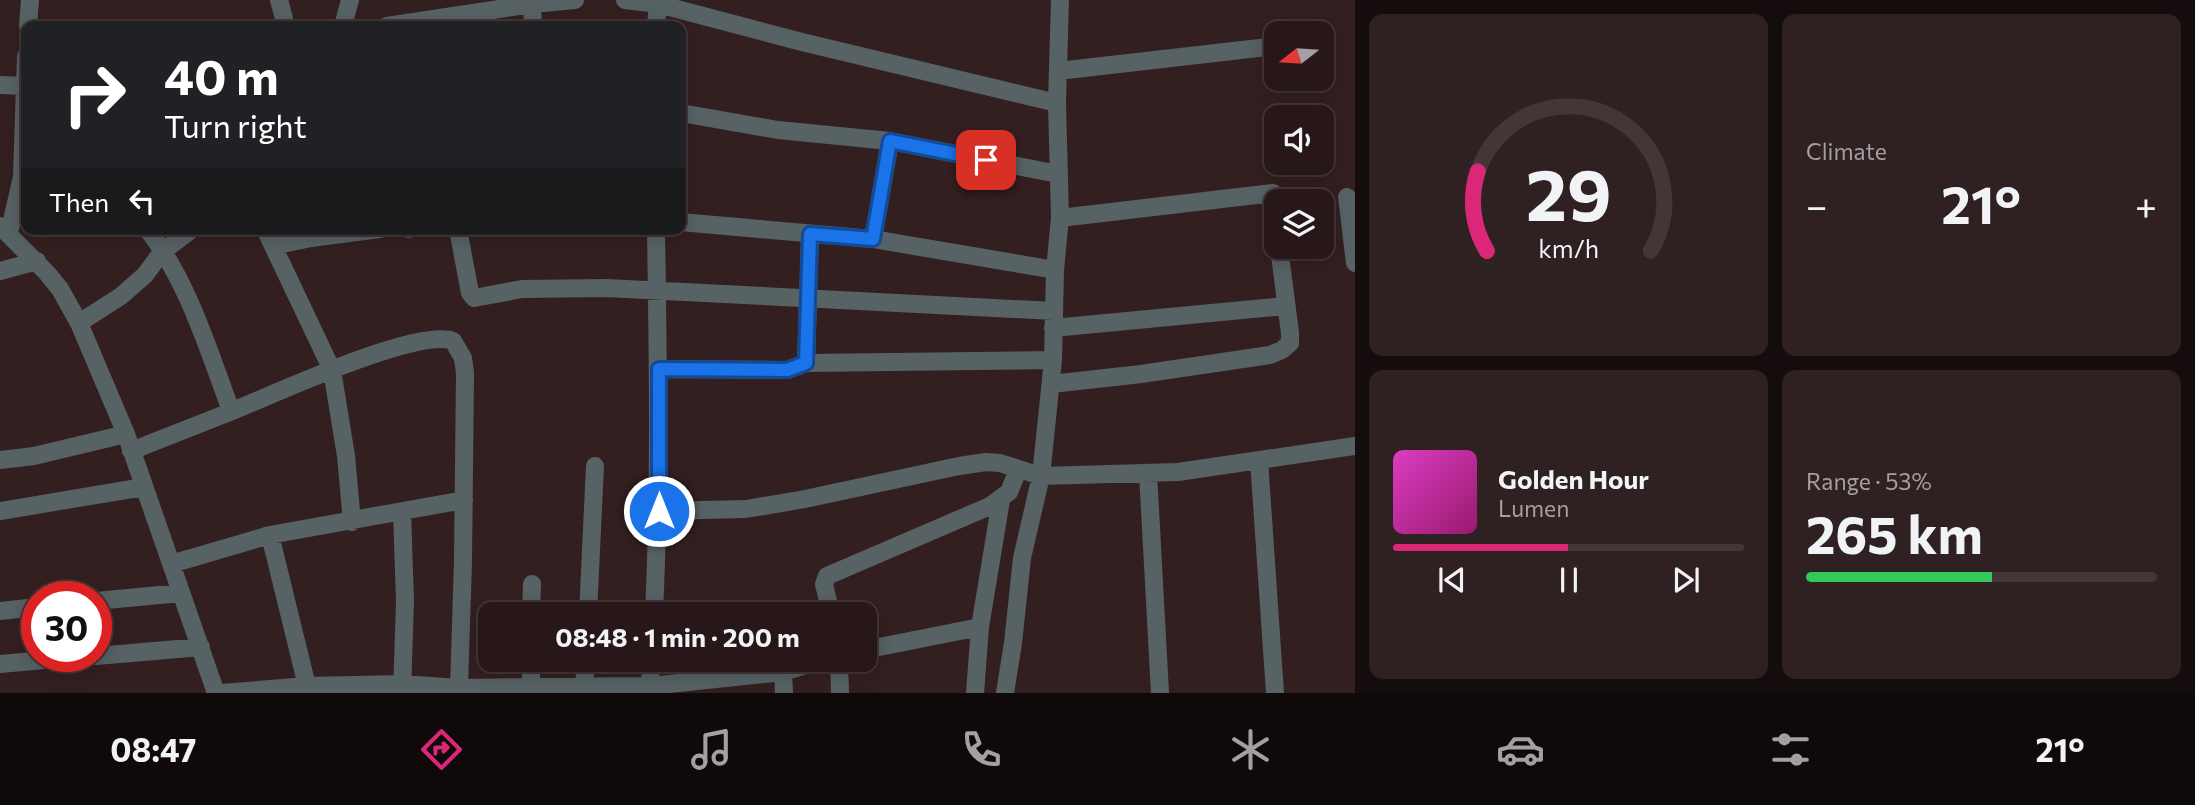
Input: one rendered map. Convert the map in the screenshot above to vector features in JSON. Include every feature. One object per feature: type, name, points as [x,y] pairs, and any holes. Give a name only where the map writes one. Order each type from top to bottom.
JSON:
[{"type":"street","points":[[28,21],[30,0]]},
{"type":"street","points":[[279,0],[285,21]]},
{"type":"street","points":[[344,21],[350,0]]},
{"type":"street","points":[[424,21],[575,0]]},
{"type":"street","points":[[625,0],[659,4],[802,42],[1057,103]]},
{"type":"street","points":[[1005,693],[1022,558],[1041,476],[1053,360],[1055,270],[1060,218],[1057,103],[1060,0]]},
{"type":"street","points":[[532,4],[533,21]]},
{"type":"street","points":[[657,21],[659,4]]},
{"type":"street","points":[[1058,71],[1264,47]]},
{"type":"street","points":[[0,85],[21,86]]},
{"type":"street","points":[[686,114],[778,130],[890,141],[1058,174]]},
{"type":"street","points":[[873,239],[890,141]]},
{"type":"street","points":[[21,186],[4,229],[37,261],[60,289],[79,323],[128,442],[216,693]]},
{"type":"street","points":[[1060,218],[1264,194]]},
{"type":"street","points":[[1347,197],[1355,263]]},
{"type":"street","points":[[686,222],[873,239],[1055,270]]},
{"type":"street","points":[[806,363],[810,234]]},
{"type":"street","points":[[151,235],[204,337],[231,411]]},
{"type":"street","points":[[79,323],[129,289],[145,275],[162,252],[184,235]]},
{"type":"street","points":[[268,235],[332,370],[346,457],[352,522]]},
{"type":"street","points":[[274,246],[335,235]]},
{"type":"street","points":[[459,235],[470,293],[474,298],[510,290],[538,288],[657,289],[807,298],[1053,319],[1285,306]]},
{"type":"street","points":[[655,602],[659,511],[656,235]]},
{"type":"street","points":[[1051,384],[1141,374],[1277,353],[1290,343],[1280,259]]},
{"type":"street","points":[[0,271],[37,261]]},
{"type":"street","points":[[0,460],[128,442],[231,411],[332,370],[401,346],[436,339],[453,341],[463,358],[466,373],[459,688]]},
{"type":"street","points":[[659,369],[787,370],[806,363],[1053,360]]},
{"type":"street","points":[[659,511],[746,509],[986,462],[1000,463],[1041,476],[1178,472],[1355,446]]},
{"type":"street","points":[[1259,460],[1275,693]]},
{"type":"street","points":[[589,602],[595,466]]},
{"type":"street","points":[[828,602],[824,584],[827,576],[1001,500],[1012,487],[1018,470]]},
{"type":"street","points":[[1148,473],[1160,693]]},
{"type":"street","points":[[0,511],[144,486]]},
{"type":"street","points":[[171,564],[270,536],[464,500]]},
{"type":"street","points":[[975,693],[980,627],[1001,500]]},
{"type":"street","points":[[402,512],[405,601],[403,688]]},
{"type":"street","points":[[270,536],[307,686]]},
{"type":"street","points":[[531,602],[532,584]]},
{"type":"street","points":[[112,599],[181,593]]},
{"type":"street","points":[[0,611],[21,609]]},
{"type":"street","points":[[877,647],[980,627]]},
{"type":"street","points":[[112,655],[201,647]]},
{"type":"street","points":[[0,664],[21,662]]},
{"type":"street","points":[[531,672],[531,687]]},
{"type":"street","points":[[584,687],[585,672]]},
{"type":"street","points":[[650,686],[651,672]]},
{"type":"street","points":[[222,693],[307,686],[650,686],[783,672],[784,693]]},
{"type":"street","points":[[839,672],[840,693]]},
{"type":"route","points":[[659,511],[659,369],[787,370],[806,363],[810,234],[873,239],[890,141],[986,160]]}]
